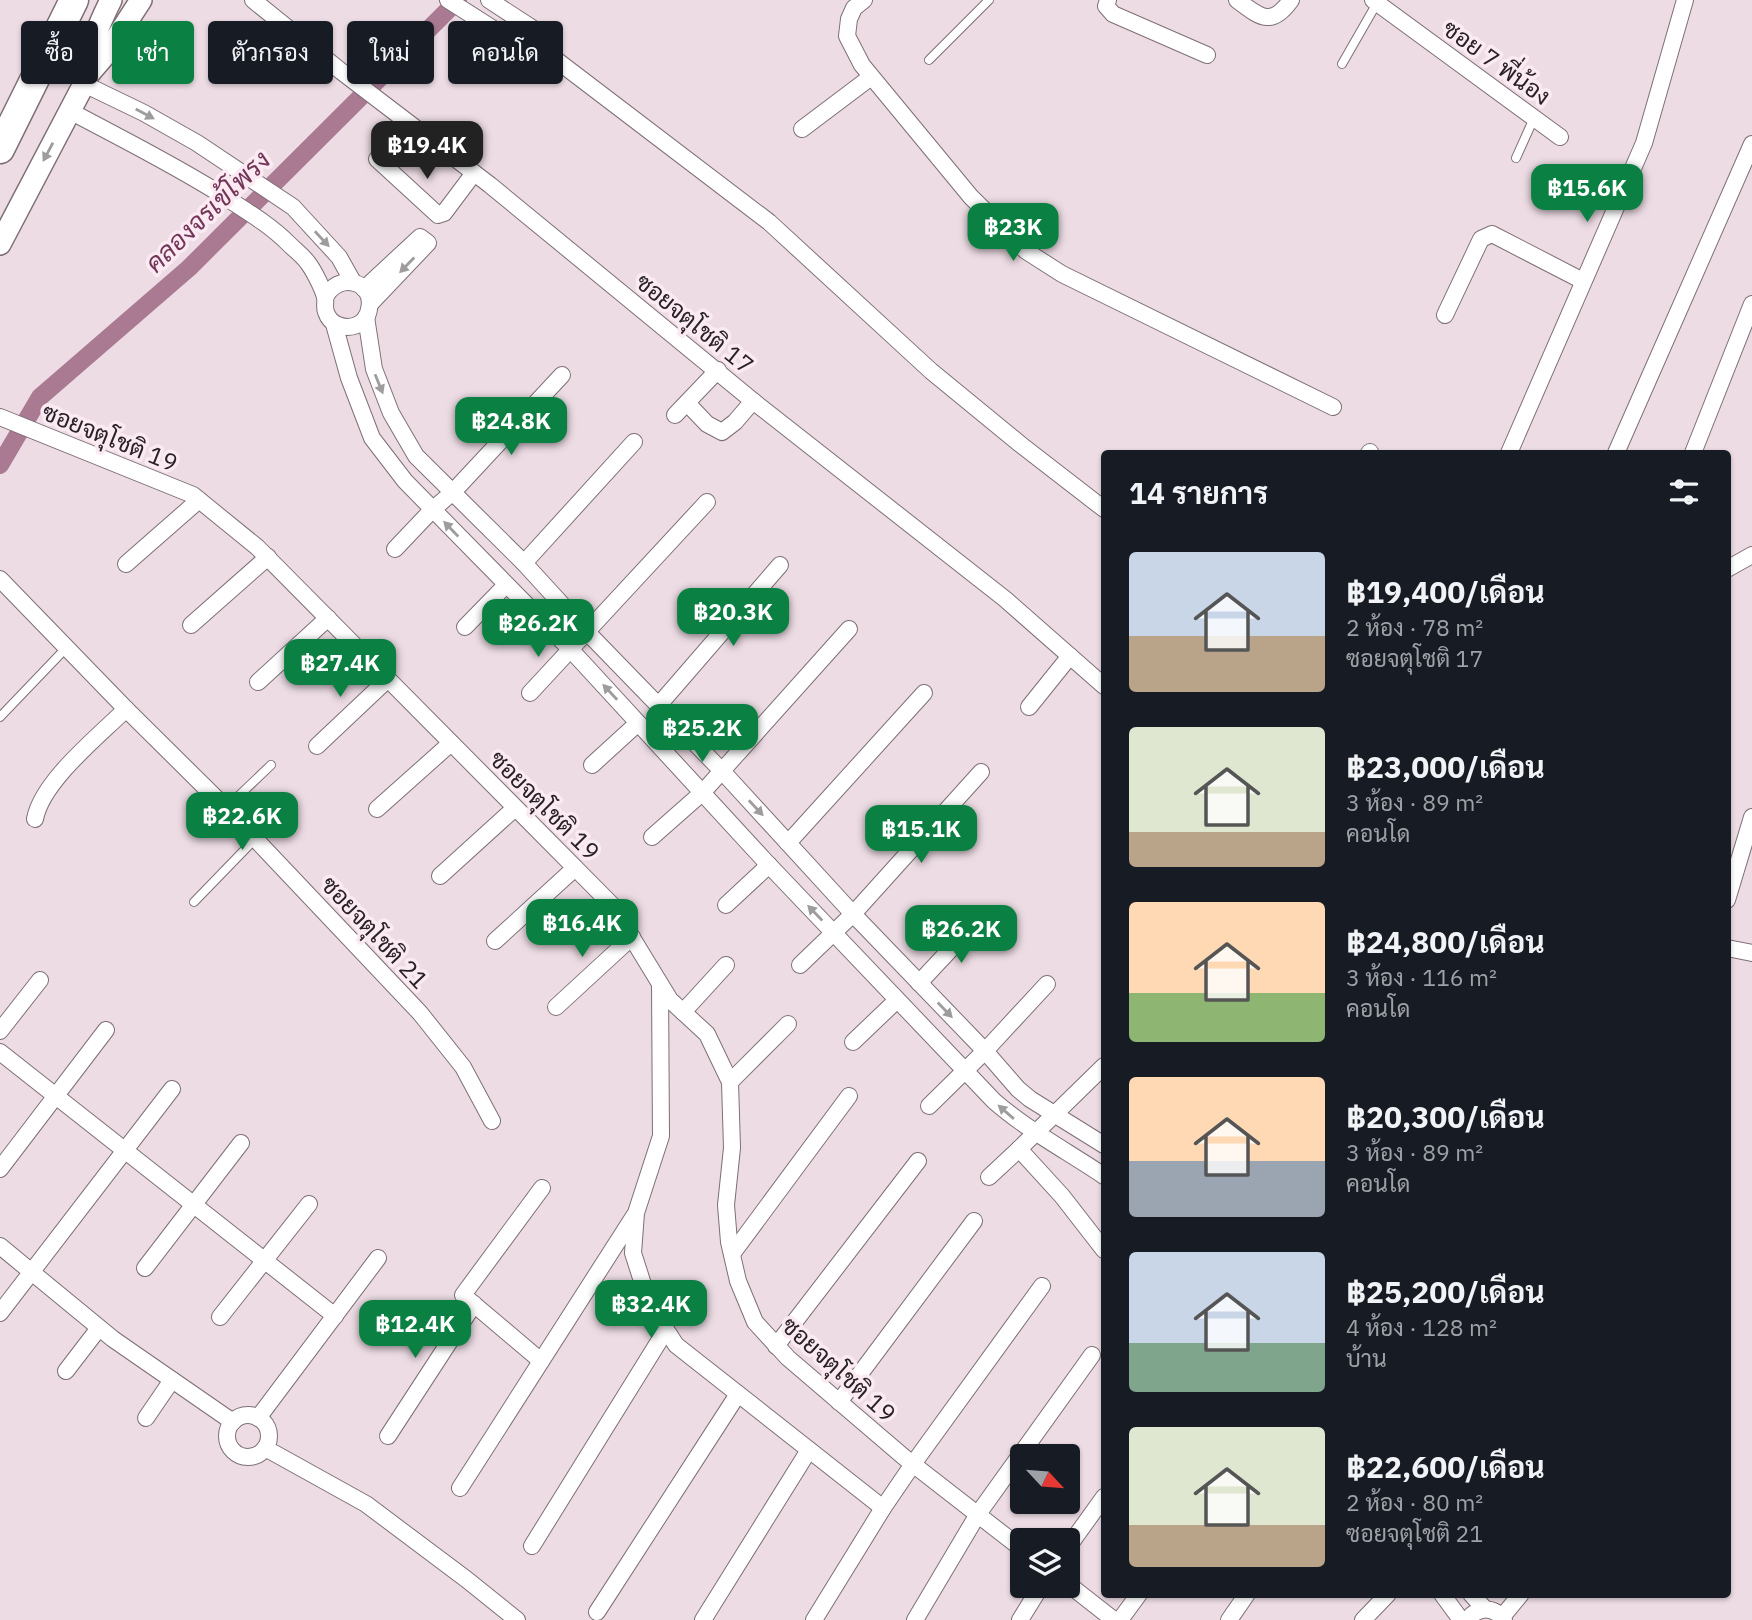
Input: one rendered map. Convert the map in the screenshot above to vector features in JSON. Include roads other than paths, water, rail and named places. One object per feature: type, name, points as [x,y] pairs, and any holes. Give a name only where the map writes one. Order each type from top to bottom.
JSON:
[{"type":"highway","points":[[0,149],[74,0]]},
{"type":"street","points":[[98,30],[111,0]]},
{"type":"street","points":[[98,64],[141,0]]},
{"type":"street","name":"ซอยจตุโชติ 17","points":[[253,0],[474,173],[753,401],[1005,599],[1101,683]]},
{"type":"street","points":[[448,0],[482,21]]},
{"type":"street","points":[[864,0],[854,8],[849,19],[847,36],[862,65],[971,197],[1026,251],[1062,274],[1333,407]]},
{"type":"street","points":[[1108,0],[1106,6],[1112,14],[1207,55]]},
{"type":"street","points":[[1237,0],[1268,19],[1278,16],[1291,0]]},
{"type":"street","points":[[1510,450],[1644,143],[1685,0]]},
{"type":"street","name":"ซอย 7 พี่น้อง","points":[[1376,1],[1560,137]]},
{"type":"street","points":[[495,4],[521,21]]},
{"type":"street","points":[[563,65],[769,222],[931,371],[1101,507]]},
{"type":"street","points":[[802,129],[871,77]]},
{"type":"street","points":[[0,244],[83,84]]},
{"type":"street","points":[[92,84],[197,143],[293,207],[339,257],[363,298],[373,369],[391,413],[416,456],[524,563],[722,771],[1018,1089],[1101,1142]]},
{"type":"street","points":[[70,111],[169,163],[219,193],[264,222],[309,264],[325,298],[326,312],[334,324],[349,378],[372,438],[405,481],[571,650],[769,865],[994,1101],[1015,1119],[1101,1174]]},
{"type":"street","points":[[1617,450],[1752,144]]},
{"type":"street","points":[[377,159],[438,215],[444,213],[474,173]]},
{"type":"street","points":[[1445,315],[1481,239],[1492,234],[1583,281]]},
{"type":"street","points":[[325,298],[333,286],[346,282],[363,298]]},
{"type":"street","points":[[334,324],[355,326],[363,298]]},
{"type":"street","points":[[1694,450],[1752,304]]},
{"type":"street","points":[[718,370],[681,409],[722,432],[735,422],[753,401]]},
{"type":"street","points":[[395,549],[453,492],[562,375]]},
{"type":"street","name":"ซอยจตุโชติ 19","points":[[0,417],[193,495],[268,557],[612,905],[670,1000],[707,1034],[730,1082],[732,1149],[726,1205],[738,1281],[755,1322],[788,1358],[839,1402],[912,1464],[1010,1539]]},
{"type":"street","points":[[524,563],[634,442]]},
{"type":"street","points":[[126,564],[199,500]]},
{"type":"street","points":[[530,693],[707,502]]},
{"type":"street","points":[[1731,567],[1752,555]]},
{"type":"street","points":[[191,625],[268,557]]},
{"type":"street","points":[[658,706],[779,565]]},
{"type":"street","name":"ซอยจตุโชติ 21","points":[[0,579],[226,808],[420,1013],[463,1067],[492,1121]]},
{"type":"street","points":[[465,627],[506,585]]},
{"type":"street","points":[[258,682],[328,618]]},
{"type":"street","points":[[652,837],[722,771],[849,629]]},
{"type":"street","points":[[1029,707],[1070,656]]},
{"type":"street","points":[[317,746],[388,679]]},
{"type":"street","points":[[788,843],[923,693]]},
{"type":"street","points":[[35,819],[38,806],[48,787],[126,709]]},
{"type":"street","points":[[592,765],[638,723]]},
{"type":"street","points":[[377,809],[451,743]]},
{"type":"street","points":[[800,965],[853,914],[981,772]]},
{"type":"street","points":[[440,876],[515,808]]},
{"type":"street","points":[[1731,887],[1752,817]]},
{"type":"street","points":[[726,905],[769,865]]},
{"type":"street","points":[[495,941],[575,868]]},
{"type":"street","points":[[919,983],[976,922]]},
{"type":"street","points":[[556,1007],[632,937]]},
{"type":"street","points":[[1731,949],[1752,953]]},
{"type":"street","points":[[683,1012],[726,965]]},
{"type":"street","points":[[0,1031],[40,980]]},
{"type":"street","points":[[660,983],[661,1136],[636,1213],[633,1253],[649,1303],[676,1345],[883,1508]]},
{"type":"street","points":[[929,1106],[1047,984]]},
{"type":"street","points":[[853,1042],[897,1000]]},
{"type":"street","points":[[730,1082],[788,1024]]},
{"type":"street","points":[[0,1169],[106,1030]]},
{"type":"street","points":[[0,1052],[335,1316]]},
{"type":"street","points":[[989,1177],[1101,1069]]},
{"type":"street","points":[[0,1313],[172,1090]]},
{"type":"street","points":[[732,1254],[849,1096]]},
{"type":"street","points":[[145,1268],[241,1143]]},
{"type":"street","points":[[1019,1149],[1062,1196],[1101,1246]]},
{"type":"street","points":[[776,1346],[918,1161]]},
{"type":"street","points":[[541,1361],[463,1295],[542,1188]]},
{"type":"street","points":[[220,1317],[309,1204]]},
{"type":"street","points":[[460,1488],[636,1213]]},
{"type":"street","points":[[839,1402],[974,1221]]},
{"type":"street","points":[[0,1246],[100,1328],[233,1422]]},
{"type":"street","points":[[258,1418],[379,1258]]},
{"type":"street","points":[[814,1620],[912,1464],[1042,1286]]},
{"type":"street","points":[[388,1436],[474,1304]]},
{"type":"street","points":[[66,1371],[100,1328]]},
{"type":"street","points":[[532,1546],[666,1330]]},
{"type":"street","points":[[915,1620],[978,1514],[1092,1355]]},
{"type":"street","points":[[146,1418],[172,1380]]},
{"type":"street","points":[[597,1612],[738,1394]]},
{"type":"street","points":[[245,1416],[258,1418],[268,1435],[265,1448],[254,1456],[234,1453],[227,1434],[233,1422],[245,1416]]},
{"type":"street","points":[[265,1448],[366,1504],[517,1620]]},
{"type":"street","points":[[703,1620],[809,1450]]},
{"type":"street","points":[[1080,1530],[1101,1501]]},
{"type":"street","points":[[1080,1593],[1114,1620]]},
{"type":"street","points":[[1020,1620],[1034,1598]]},
{"type":"street","points":[[1120,1620],[1136,1598]]},
{"type":"street","points":[[1229,1620],[1244,1598]]},
{"type":"street","points":[[1363,1620],[1384,1598]]},
{"type":"street","points":[[1445,1598],[1461,1620]]},
{"type":"street","points":[[1475,1598],[1485,1609]]},
{"type":"street","points":[[1467,1620],[1476,1611],[1485,1609],[1503,1618],[1518,1598]]},
{"type":"lane","points":[[929,60],[989,0]]},
{"type":"lane","points":[[1342,64],[1376,1]]},
{"type":"lane","points":[[1516,158],[1534,118]]},
{"type":"lane","points":[[0,717],[67,647]]},
{"type":"lane","points":[[226,808],[271,765]]},
{"type":"lane","points":[[194,902],[255,839]]},
{"type":"waterway","name":"คลองจรเข้โพรง","points":[[0,465],[40,397],[189,268],[458,0]]}]
